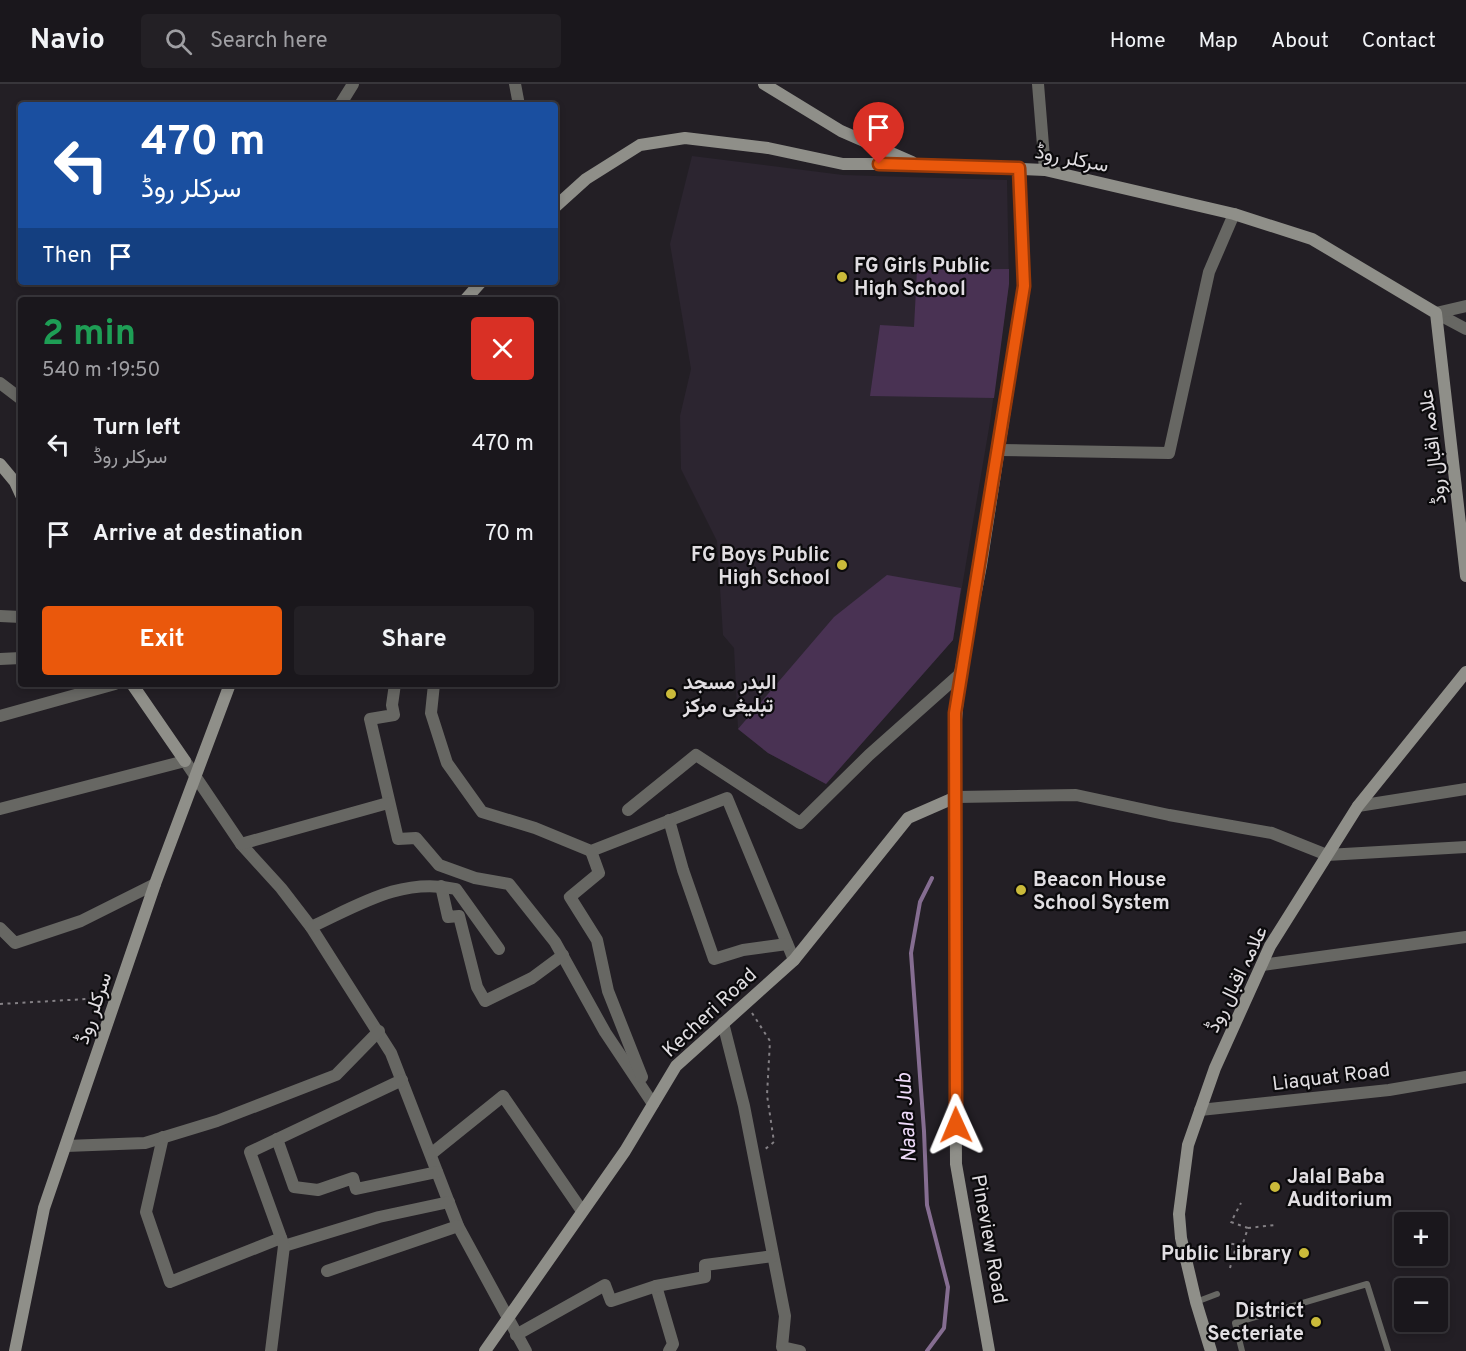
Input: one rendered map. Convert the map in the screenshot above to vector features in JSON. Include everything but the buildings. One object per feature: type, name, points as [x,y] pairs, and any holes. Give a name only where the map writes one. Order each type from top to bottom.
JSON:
[{"type":"main road","points":[[764,84],[841,131],[915,164]]},
{"type":"main road","name":"سرکلر روڈ","points":[[558,204],[586,178],[640,145],[685,138],[768,148],[843,164],[915,164],[1045,170],[1234,214],[1312,239],[1436,313]]},
{"type":"main road","name":"Pineview Road","points":[[989,1351],[956,1164],[954,742],[960,675],[999,450],[1024,286],[1019,168]]},
{"type":"main road","points":[[468,297],[478,285]]},
{"type":"main road","name":"علامہ اقبال روڈ","points":[[1436,313],[1466,576]]},
{"type":"main road","points":[[0,464],[18,489]]},
{"type":"main road","name":"علامہ اقبال روڈ","points":[[1211,1351],[1196,1302],[1181,1238],[1179,1215],[1188,1145],[1215,1068],[1270,946],[1358,806],[1466,672]]},
{"type":"main road","points":[[134,687],[185,761]]},
{"type":"main road","name":"سرکلر روڈ","points":[[15,1351],[44,1208],[118,997],[154,885],[229,687]]},
{"type":"main road","name":"Kecheri Road","points":[[485,1351],[625,1150],[676,1066],[794,960],[909,818],[956,797]]},
{"type":"street","points":[[342,102],[353,84]]},
{"type":"street","points":[[515,84],[518,102]]},
{"type":"street","points":[[1038,84],[1045,170]]},
{"type":"street","points":[[999,450],[1169,453],[1209,272],[1234,214]]},
{"type":"street","points":[[1436,313],[1466,306]]},
{"type":"street","name":"سرکلر روڈ","points":[[1436,313],[1466,329]]},
{"type":"street","points":[[0,383],[18,397]]},
{"type":"street","points":[[0,616],[18,617]]},
{"type":"street","points":[[0,659],[18,658]]},
{"type":"street","points":[[628,810],[696,755],[800,824],[869,755],[960,675]]},
{"type":"street","points":[[0,716],[104,687]]},
{"type":"street","points":[[395,687],[392,705],[394,715],[370,719],[398,839],[416,838],[439,865],[475,878],[509,884],[562,956],[605,1032],[653,1104]]},
{"type":"street","points":[[434,687],[431,713],[447,763],[482,812],[535,828],[591,851],[727,798],[794,960]]},
{"type":"street","points":[[0,809],[185,761],[241,844],[281,888],[311,927],[379,1031],[402,1080],[458,1226],[526,1351]]},
{"type":"street","points":[[1358,806],[1466,789]]},
{"type":"street","points":[[956,797],[1077,795],[1169,815],[1272,833],[1327,855],[1466,847]]},
{"type":"street","points":[[241,844],[388,803]]},
{"type":"street","points":[[669,820],[683,870],[714,959],[743,950],[787,944]]},
{"type":"street","points":[[591,851],[599,873],[570,897],[597,940],[608,991],[653,1104]]},
{"type":"street","points":[[0,928],[15,943],[81,921],[154,885]]},
{"type":"street","points":[[441,886],[448,916],[459,916],[477,987],[484,1000],[532,978],[562,956]]},
{"type":"street","points":[[311,927],[394,888],[441,886],[456,889],[499,949]]},
{"type":"street","points":[[1262,965],[1466,937]]},
{"type":"street","points":[[723,1023],[754,1158],[784,1316],[782,1347],[800,1351]]},
{"type":"street","points":[[66,1146],[145,1143],[217,1121],[336,1075],[379,1031]]},
{"type":"street","name":"Liaquat Road","points":[[1200,1110],[1389,1090],[1466,1077]]},
{"type":"street","points":[[271,1351],[282,1242],[250,1152],[402,1080]]},
{"type":"street","points":[[431,1154],[504,1096],[582,1211]]},
{"type":"street","points":[[163,1137],[146,1212],[170,1281],[282,1242],[449,1202]]},
{"type":"street","points":[[277,1138],[294,1187],[318,1190],[353,1178],[356,1189],[438,1172]]},
{"type":"street","points":[[327,1270],[458,1226]]},
{"type":"street","points":[[516,1335],[605,1285],[611,1300],[656,1286],[705,1277],[705,1265],[773,1256]]},
{"type":"street","points":[[656,1286],[673,1349]]},
{"type":"lane","points":[[1242,1351],[1235,1323],[1366,1284],[1388,1351]]},
{"type":"lane","points":[[1196,1302],[1217,1294]]},
{"type":"path","points":[[0,1004],[118,997]]},
{"type":"path","points":[[746,1003],[770,1041],[768,1095],[774,1142],[754,1158]]},
{"type":"path","points":[[1241,1203],[1231,1222],[1248,1228],[1275,1225]]},
{"type":"path","points":[[1230,1268],[1235,1250],[1226,1249],[1228,1243],[1242,1246],[1248,1228]]},
{"type":"shaded area","points":[[692,156],[843,175],[1007,180],[1009,284],[990,422],[953,640],[826,784],[768,753],[738,729],[734,648],[723,635],[717,541],[681,469],[680,416],[691,369],[670,244]]},
{"type":"shaded area","points":[[1009,269],[994,398],[870,396],[880,325],[914,327],[917,270]]},
{"type":"shaded area","points":[[887,575],[961,588],[953,640],[826,784],[768,753],[738,729],[834,617]]},
{"type":"waterway","name":"Naala Jub","points":[[927,1351],[944,1328],[948,1287],[927,1205],[911,953],[920,902],[932,878]]},
{"type":"place","name":"FG Girls Public High School","points":[[842,277]]},
{"type":"place","name":"FG Boys Public High School","points":[[842,565]]},
{"type":"place","name":"البدر مسجد تبلیغی مرکز","points":[[671,694]]},
{"type":"place","name":"Beacon House School System","points":[[1021,890]]},
{"type":"place","name":"Jalal Baba Auditorium","points":[[1275,1187]]},
{"type":"place","name":"Public Library","points":[[1304,1253]]},
{"type":"place","name":"District Secteriate","points":[[1316,1322]]},
{"type":"route","points":[[879,164],[1019,168],[1024,286],[981,565],[955,713],[956,1125]]}]
